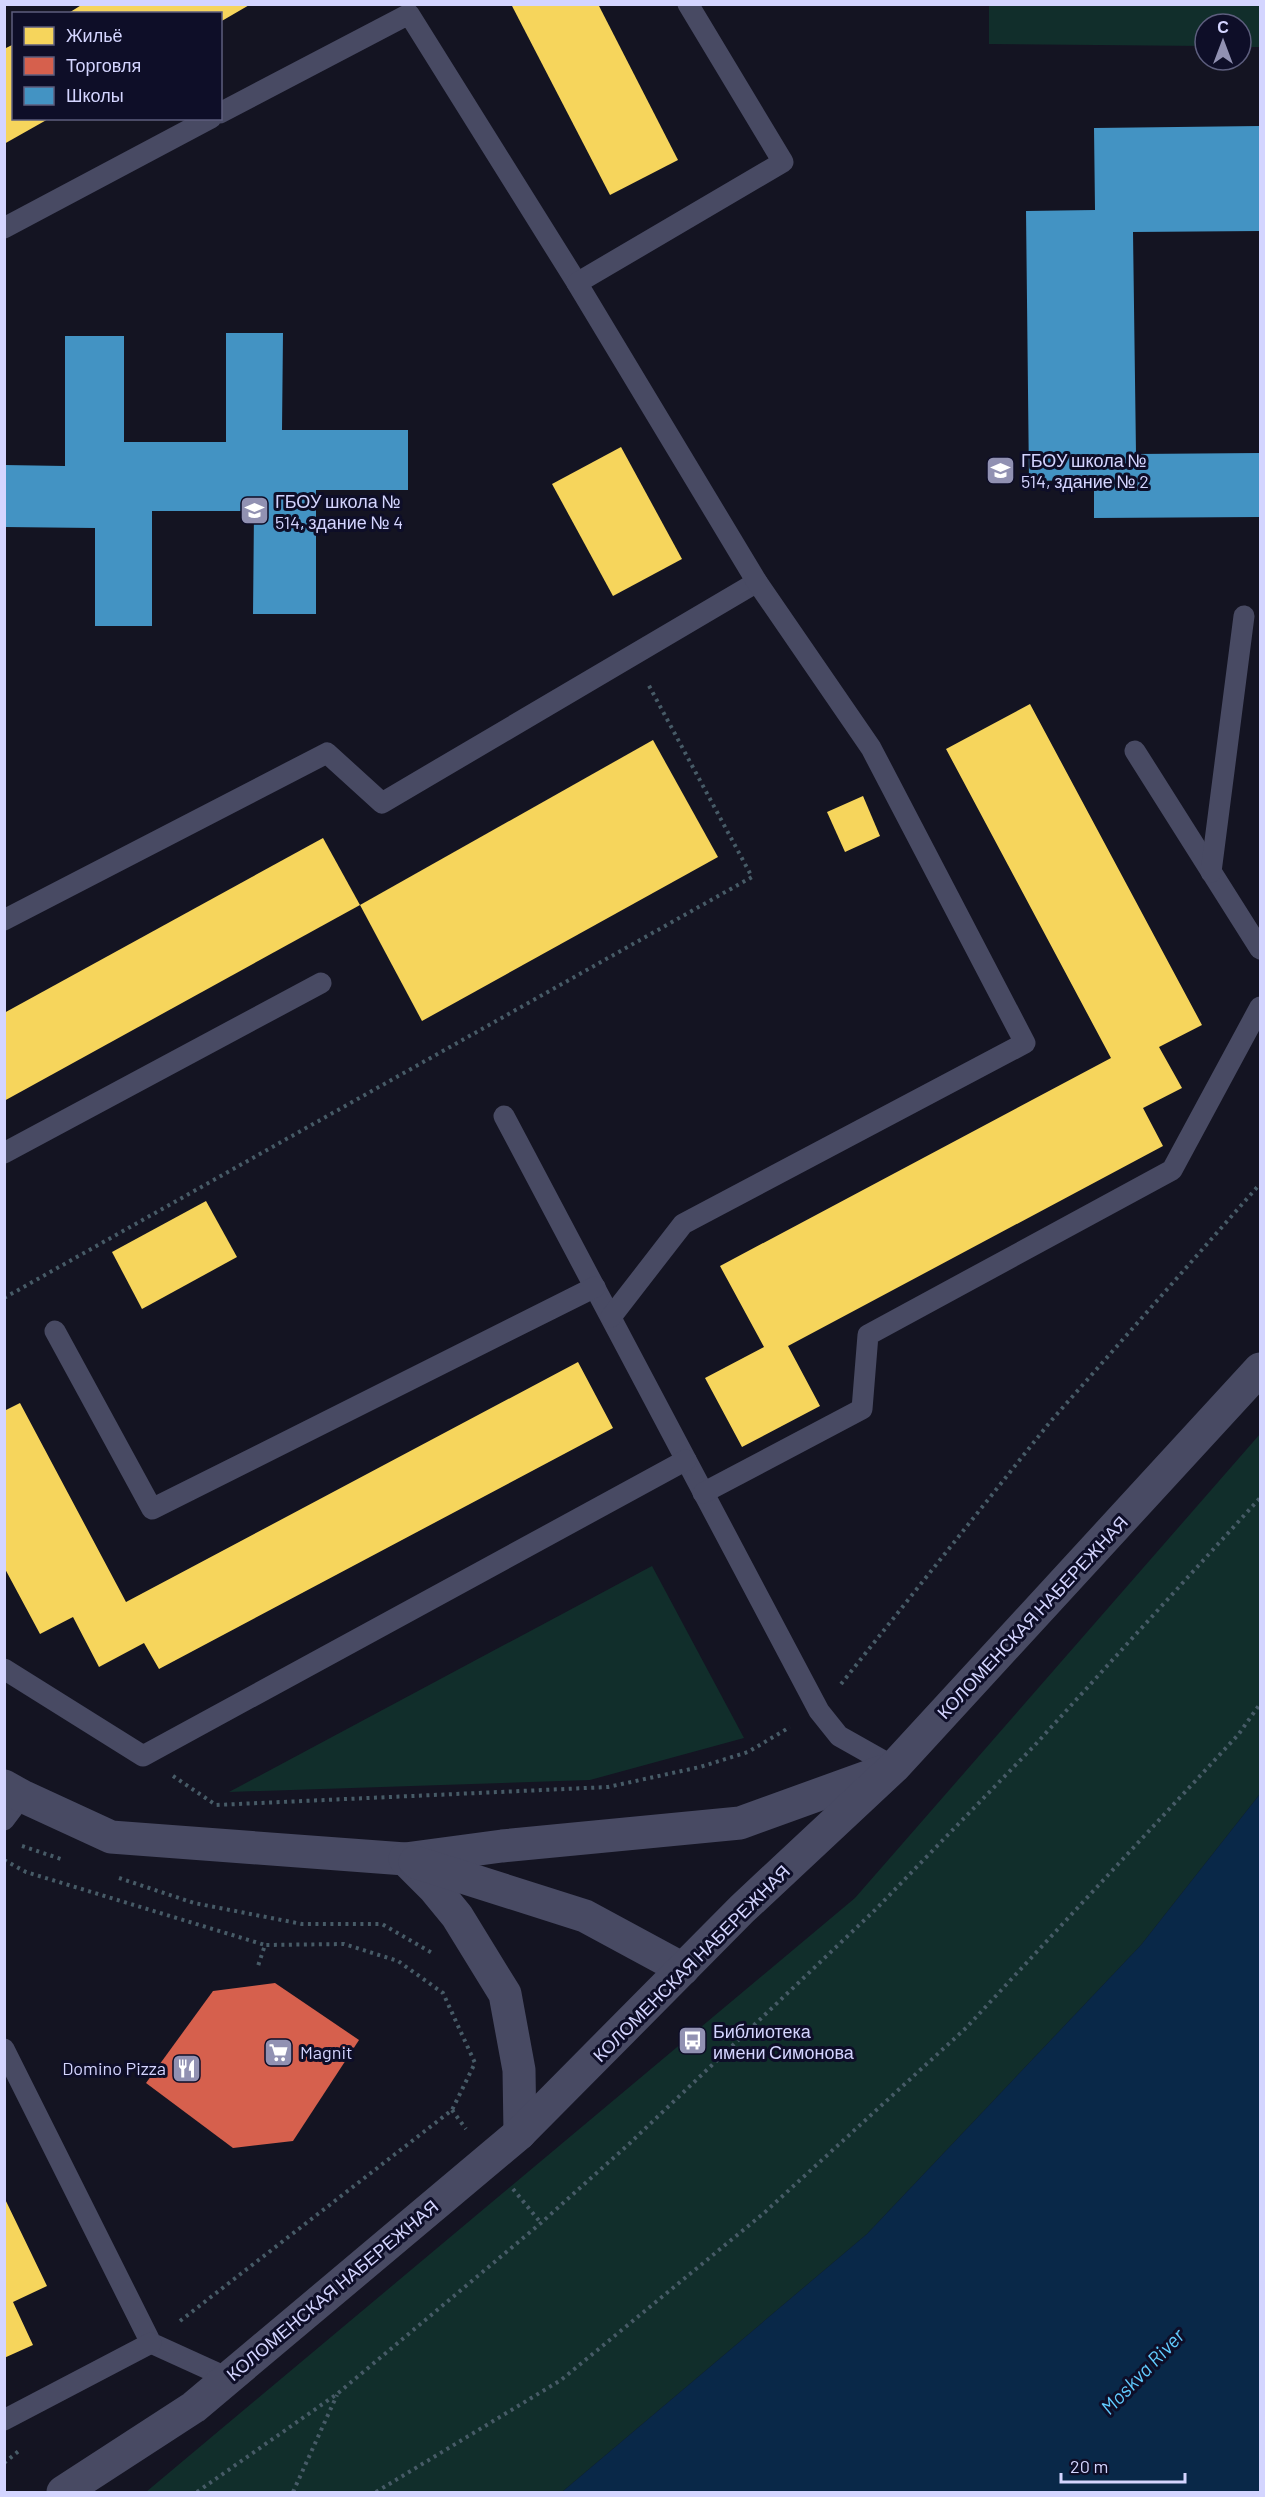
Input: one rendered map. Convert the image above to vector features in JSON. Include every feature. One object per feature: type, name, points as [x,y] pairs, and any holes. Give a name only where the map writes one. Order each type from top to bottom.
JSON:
[{"type":"street","name":"КОЛОМЕНСКАЯ НАБЕРЕЖНАЯ","points":[[63,2493],[194,2407],[520,2133],[742,1909],[894,1767],[1260,1368]]},
{"type":"street","points":[[10,1801],[111,1837],[405,1858],[502,1846],[740,1823],[894,1767]]},
{"type":"street","points":[[405,1858],[585,1917],[683,1969]]},
{"type":"street","points":[[405,1858],[434,1887],[457,1917],[505,1994],[519,2070],[520,2133]]},
{"type":"lane","points":[[576,283],[783,162],[688,4]]},
{"type":"lane","points":[[222,112],[409,14],[576,283],[757,582],[871,748],[1024,1043],[683,1224],[611,1317]]},
{"type":"lane","points":[[4,228],[207,120]]},
{"type":"lane","points":[[4,920],[327,753],[382,803],[757,582]]},
{"type":"lane","points":[[1211,872],[1244,616]]},
{"type":"lane","points":[[1135,751],[1260,949]]},
{"type":"lane","points":[[4,1153],[321,983]]},
{"type":"lane","points":[[703,1493],[862,1409],[868,1335],[1172,1170],[1260,1007]]},
{"type":"lane","points":[[504,1116],[819,1711],[839,1736],[894,1767]]},
{"type":"lane","points":[[55,1331],[152,1509],[595,1287]]},
{"type":"lane","points":[[4,1669],[143,1756],[686,1460]]},
{"type":"lane","points":[[4,2049],[151,2343],[228,2378]]},
{"type":"lane","points":[[4,2420],[151,2343]]},
{"type":"path","points":[[4,1298],[752,877],[632,656]]},
{"type":"path","points":[[143,1756],[216,1805],[609,1787],[700,1767],[748,1752],[819,1711],[1050,1422],[1260,1184]]},
{"type":"path","points":[[197,2493],[337,2394],[541,2223],[630,2143],[875,1910],[1035,1745],[1260,1498]]},
{"type":"path","points":[[376,2493],[561,2380],[764,2212],[966,2028],[1238,1735],[1260,1704]]},
{"type":"path","points":[[16,1844],[72,1862]]},
{"type":"path","points":[[4,1860],[26,1872],[265,1946],[344,1944],[398,1961],[443,1993],[475,2064],[452,2110],[151,2343]]},
{"type":"path","points":[[116,1877],[194,1903],[302,1924],[382,1924],[442,1959]]},
{"type":"path","points":[[257,1969],[265,1946]]},
{"type":"path","points":[[293,2493],[337,2394]]},
{"type":"green space","points":[[989,5],[1260,5],[1260,47],[1253,47],[1253,12],[1193,12],[1193,46],[989,44]]},
{"type":"green space","points":[[1260,1434],[1260,1794],[1141,1945],[867,2234],[562,2492],[146,2492],[855,1898]]},
{"type":"green space","points":[[652,1566],[744,1738],[590,1780],[229,1792]]},
{"type":"water","name":"Moskva River","points":[[1260,1794],[1260,2492],[562,2492],[867,2234],[1141,1945]]},
{"type":"building: Жильё","points":[[83,4],[251,4],[222,21],[222,12],[70,12]]},
{"type":"building: Жильё","points":[[511,4],[598,4],[678,160],[610,195]]},
{"type":"building: Жильё","points":[[12,45],[12,120],[46,120],[4,144],[4,49]]},
{"type":"building: Жильё","points":[[621,447],[682,559],[613,596],[552,484]]},
{"type":"building: Жильё","points":[[1030,704],[1202,1025],[1159,1047],[1182,1088],[1143,1108],[1163,1146],[788,1346],[820,1406],[742,1447],[705,1378],[764,1347],[720,1266],[1111,1058],[946,749]]},
{"type":"building: Жильё","points":[[653,740],[718,857],[422,1021],[360,905]]},
{"type":"building: Жильё","points":[[863,796],[880,836],[845,852],[827,812]]},
{"type":"building: Жильё","points":[[323,838],[360,905],[4,1101],[4,1013]]},
{"type":"building: Жильё","points":[[206,1201],[237,1257],[142,1309],[112,1252]]},
{"type":"building: Жильё","points":[[578,1362],[613,1428],[159,1669],[144,1643],[99,1667],[73,1617],[40,1634],[4,1567],[4,1411],[20,1403],[126,1602]]},
{"type":"building: Жильё","points":[[4,2197],[47,2286],[13,2302],[33,2345],[4,2358]]},
{"type":"building: Торговля","points":[[275,1983],[359,2040],[293,2141],[233,2148],[146,2083],[213,1991]]},
{"type":"building: Школы","points":[[1260,126],[1260,231],[1133,232],[1136,454],[1260,453],[1260,517],[1094,518],[1094,480],[1029,481],[1026,211],[1095,210],[1094,128]]},
{"type":"building: Школы","points":[[226,333],[283,333],[282,430],[408,430],[408,490],[316,490],[316,614],[253,614],[254,511],[152,511],[152,626],[95,626],[95,528],[4,527],[4,465],[65,466],[65,336],[124,336],[124,442],[226,442]]},
{"type":"place","name":"ГБОУ школа № 514, здание № 2","points":[[1000,470]]},
{"type":"place","name":"ГБОУ школа № 514, здание № 4","points":[[254,511]]},
{"type":"place","name":"Библиотека имени Симонова","points":[[692,2041]]},
{"type":"place","name":"Magnit","points":[[279,2052]]},
{"type":"place","name":"Domino Pizza","points":[[187,2068]]}]
